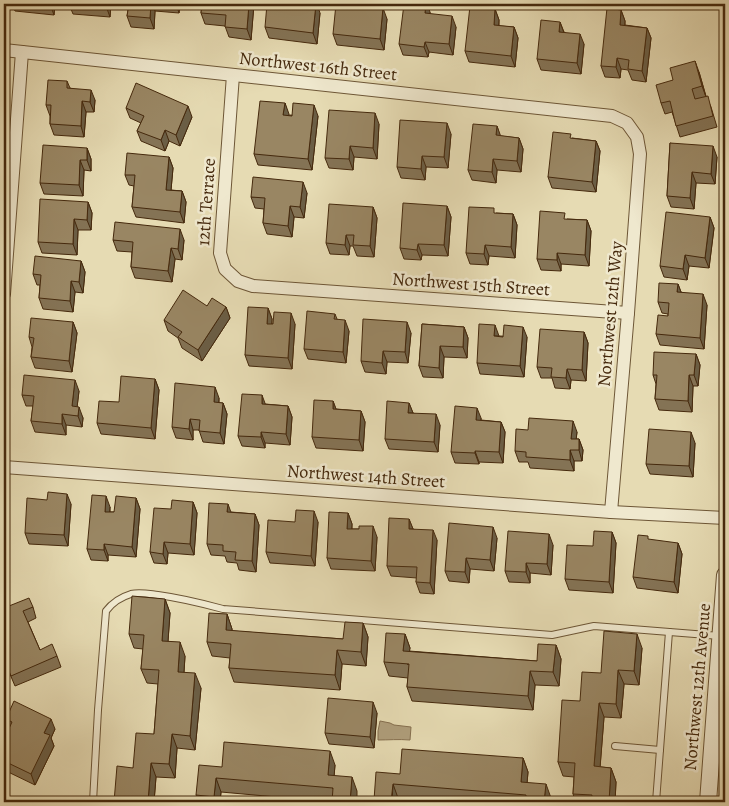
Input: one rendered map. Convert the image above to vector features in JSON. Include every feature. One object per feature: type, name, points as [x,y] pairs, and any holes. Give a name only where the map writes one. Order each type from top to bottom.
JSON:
[{"type":"street","name":"Northwest 16th Street","points":[[4,50],[612,116],[627,123]]},
{"type":"street","points":[[4,294],[22,52]]},
{"type":"street","name":"12th Terrace","points":[[233,75],[220,253],[225,269],[238,281],[253,286],[311,290]]},
{"type":"street","name":"Northwest 12th Way","points":[[611,512],[640,154],[637,137],[627,123]]},
{"type":"street","name":"Northwest 15th Street","points":[[311,290],[628,313]]},
{"type":"street","name":"Northwest 14th Street","points":[[4,467],[611,512],[725,518]]},
{"type":"street","name":"Northwest 12th Avenue","points":[[708,802],[723,636],[725,575]]},
{"type":"lane","points":[[93,802],[106,611],[110,605],[133,593],[180,598],[223,609],[552,635],[594,626],[723,636]]},
{"type":"lane","points":[[656,802],[669,632]]},
{"type":"lane","points":[[615,746],[660,750]]},
{"type":"shaded area","points":[[380,721],[411,727],[410,740],[378,740]]},
{"type":"building","points":[[70,4],[106,4],[106,6]]},
{"type":"building","points":[[129,4],[151,4],[150,18],[127,16]]},
{"type":"building","points":[[202,4],[249,4],[247,29],[225,27],[226,15],[201,13]]},
{"type":"building","points":[[267,4],[316,4],[313,33],[265,27]]},
{"type":"building","points":[[336,4],[357,4],[357,6],[383,8],[380,39],[333,34]]},
{"type":"building","points":[[404,4],[426,4],[425,13],[452,16],[449,44],[425,42],[424,47],[399,44]]},
{"type":"building","points":[[470,6],[495,9],[494,25],[514,27],[511,56],[465,51]]},
{"type":"building","points":[[607,8],[621,10],[620,25],[647,28],[642,71],[628,69],[629,60],[617,58],[616,67],[601,66]]},
{"type":"building","points":[[541,20],[560,22],[559,32],[580,34],[577,63],[537,59]]},
{"type":"building","points":[[695,61],[702,86],[692,89],[695,99],[708,96],[713,116],[676,126],[670,101],[661,103],[656,85],[673,80],[670,68]]},
{"type":"building","points":[[48,80],[67,81],[67,88],[91,90],[90,102],[82,101],[81,126],[50,124],[51,105],[46,105]]},
{"type":"building","points":[[136,83],[188,106],[176,135],[165,130],[161,140],[137,131],[144,116],[126,108]]},
{"type":"building","points":[[260,101],[285,103],[283,115],[292,116],[293,103],[314,105],[308,159],[254,154]]},
{"type":"building","points":[[329,110],[375,113],[373,148],[350,146],[349,159],[325,158]]},
{"type":"building","points":[[400,120],[447,123],[444,157],[422,156],[421,169],[397,167]]},
{"type":"building","points":[[473,124],[497,126],[496,135],[519,138],[517,161],[493,159],[492,172],[468,170]]},
{"type":"building","points":[[553,132],[571,134],[570,138],[596,141],[592,182],[548,177]]},
{"type":"building","points":[[670,143],[713,146],[711,174],[692,172],[690,198],[667,196]]},
{"type":"building","points":[[43,145],[87,148],[87,160],[80,160],[79,185],[40,183]]},
{"type":"building","points":[[127,153],[169,157],[166,190],[182,191],[180,212],[132,207],[135,175],[125,175]]},
{"type":"building","points":[[253,177],[303,182],[300,207],[290,206],[288,226],[263,223],[265,198],[251,197]]},
{"type":"building","points":[[40,199],[88,202],[87,220],[74,219],[73,244],[38,242]]},
{"type":"building","points":[[403,203],[447,206],[444,245],[418,244],[417,250],[400,248]]},
{"type":"building","points":[[329,204],[373,207],[370,246],[353,245],[354,235],[346,235],[345,245],[326,243]]},
{"type":"building","points":[[469,207],[494,208],[494,213],[513,214],[511,247],[485,245],[484,254],[466,253]]},
{"type":"building","points":[[540,211],[565,213],[564,219],[587,220],[585,255],[557,253],[557,260],[537,259]]},
{"type":"building","points":[[666,212],[710,217],[705,258],[685,255],[683,269],[660,266]]},
{"type":"building","points":[[115,222],[180,229],[178,249],[171,248],[168,271],[131,267],[133,242],[113,240]]},
{"type":"building","points":[[35,256],[81,261],[79,282],[71,281],[70,301],[39,298],[41,275],[33,274]]},
{"type":"building","points":[[659,283],[678,284],[677,292],[703,294],[700,338],[656,334],[658,315],[668,316],[669,303],[658,302]]},
{"type":"building","points":[[183,290],[207,306],[212,298],[226,307],[198,350],[178,337],[182,332],[164,320]]},
{"type":"building","points":[[248,307],[268,308],[267,324],[273,324],[274,312],[291,313],[288,358],[245,355]]},
{"type":"building","points":[[307,311],[335,314],[334,319],[345,320],[343,352],[304,349]]},
{"type":"building","points":[[31,318],[73,322],[69,361],[31,357],[34,338],[29,337]]},
{"type":"building","points":[[363,319],[407,322],[405,352],[383,351],[382,363],[361,361]]},
{"type":"building","points":[[422,324],[464,327],[463,347],[440,346],[439,368],[419,366]]},
{"type":"building","points":[[479,324],[495,325],[494,336],[503,337],[504,325],[523,327],[520,366],[477,363]]},
{"type":"building","points":[[540,329],[584,332],[582,370],[567,369],[566,378],[551,377],[552,368],[537,367]]},
{"type":"building","points":[[654,352],[696,354],[694,375],[689,375],[688,401],[655,399],[657,375],[653,375]]},
{"type":"building","points":[[24,375],[75,380],[72,406],[79,407],[78,416],[62,414],[62,424],[31,421],[34,396],[22,395]]},
{"type":"building","points":[[121,376],[155,379],[151,428],[97,423],[99,401],[119,402]]},
{"type":"building","points":[[175,383],[215,387],[214,402],[223,403],[220,433],[199,431],[200,420],[190,419],[189,429],[172,427]]},
{"type":"building","points":[[242,394],[262,395],[262,404],[288,406],[286,434],[261,432],[261,437],[238,436]]},
{"type":"building","points":[[314,400],[333,401],[333,409],[361,411],[359,440],[312,437]]},
{"type":"building","points":[[387,401],[409,403],[408,413],[436,414],[434,442],[385,439]]},
{"type":"building","points":[[455,406],[477,408],[476,420],[501,422],[499,452],[451,452]]},
{"type":"building","points":[[529,418],[573,421],[571,439],[579,439],[579,450],[570,450],[570,460],[526,457],[526,452],[515,451],[516,429],[528,430]]},
{"type":"building","points":[[649,429],[691,432],[689,466],[646,464]]},
{"type":"building","points":[[48,492],[67,494],[64,535],[25,533],[27,498],[47,500]]},
{"type":"building","points":[[92,495],[106,496],[105,512],[114,512],[116,496],[136,498],[132,547],[104,544],[104,550],[87,549]]},
{"type":"building","points":[[172,500],[193,502],[190,544],[164,542],[163,554],[150,552],[154,508],[171,509]]},
{"type":"building","points":[[209,503],[228,504],[227,512],[255,514],[252,561],[235,560],[236,552],[223,551],[223,545],[207,544]]},
{"type":"building","points":[[296,510],[314,511],[311,556],[266,552],[268,520],[295,522]]},
{"type":"building","points":[[329,512],[348,513],[347,529],[359,529],[359,526],[373,526],[371,561],[327,558]]},
{"type":"building","points":[[389,518],[409,519],[409,529],[433,530],[430,583],[416,582],[417,567],[387,566]]},
{"type":"building","points":[[449,523],[493,527],[490,560],[466,558],[465,572],[445,571]]},
{"type":"building","points":[[508,531],[549,534],[547,564],[526,563],[526,572],[505,571]]},
{"type":"building","points":[[594,531],[612,532],[609,582],[565,579],[567,545],[593,546]]},
{"type":"building","points":[[638,535],[648,536],[648,539],[678,543],[674,582],[633,577]]},
{"type":"building","points":[[132,596],[165,599],[162,641],[180,642],[178,672],[195,673],[190,736],[172,734],[169,764],[151,763],[148,802],[114,802],[117,766],[133,768],[136,733],[154,734],[159,670],[141,669],[144,635],[129,634]]},
{"type":"building","points":[[29,598],[33,607],[23,611],[40,650],[52,644],[57,656],[11,676],[4,659],[4,608]]},
{"type":"building","points":[[209,613],[227,614],[226,630],[343,639],[345,622],[363,623],[361,652],[337,650],[335,675],[229,668],[231,644],[207,642]]},
{"type":"building","points":[[604,631],[637,634],[634,671],[618,670],[616,704],[599,703],[594,766],[611,768],[609,802],[591,802],[592,795],[573,794],[575,763],[558,762],[562,700],[580,701],[582,672],[601,673]]},
{"type":"building","points":[[386,633],[405,634],[403,651],[537,661],[538,644],[556,645],[553,672],[530,671],[528,696],[407,687],[409,664],[384,662]]},
{"type":"building","points":[[328,698],[373,702],[370,737],[325,733]]},
{"type":"building","points":[[14,701],[51,719],[44,733],[50,735],[31,774],[4,761],[4,734],[6,735],[12,722],[6,719]]},
{"type":"building","points":[[224,742],[330,751],[328,775],[352,777],[350,802],[332,802],[333,788],[216,778],[214,797],[196,795],[199,765],[222,767]]},
{"type":"building","points":[[402,749],[523,758],[521,782],[546,784],[544,802],[526,802],[526,795],[393,784],[391,802],[374,800],[376,772],[400,774]]}]
